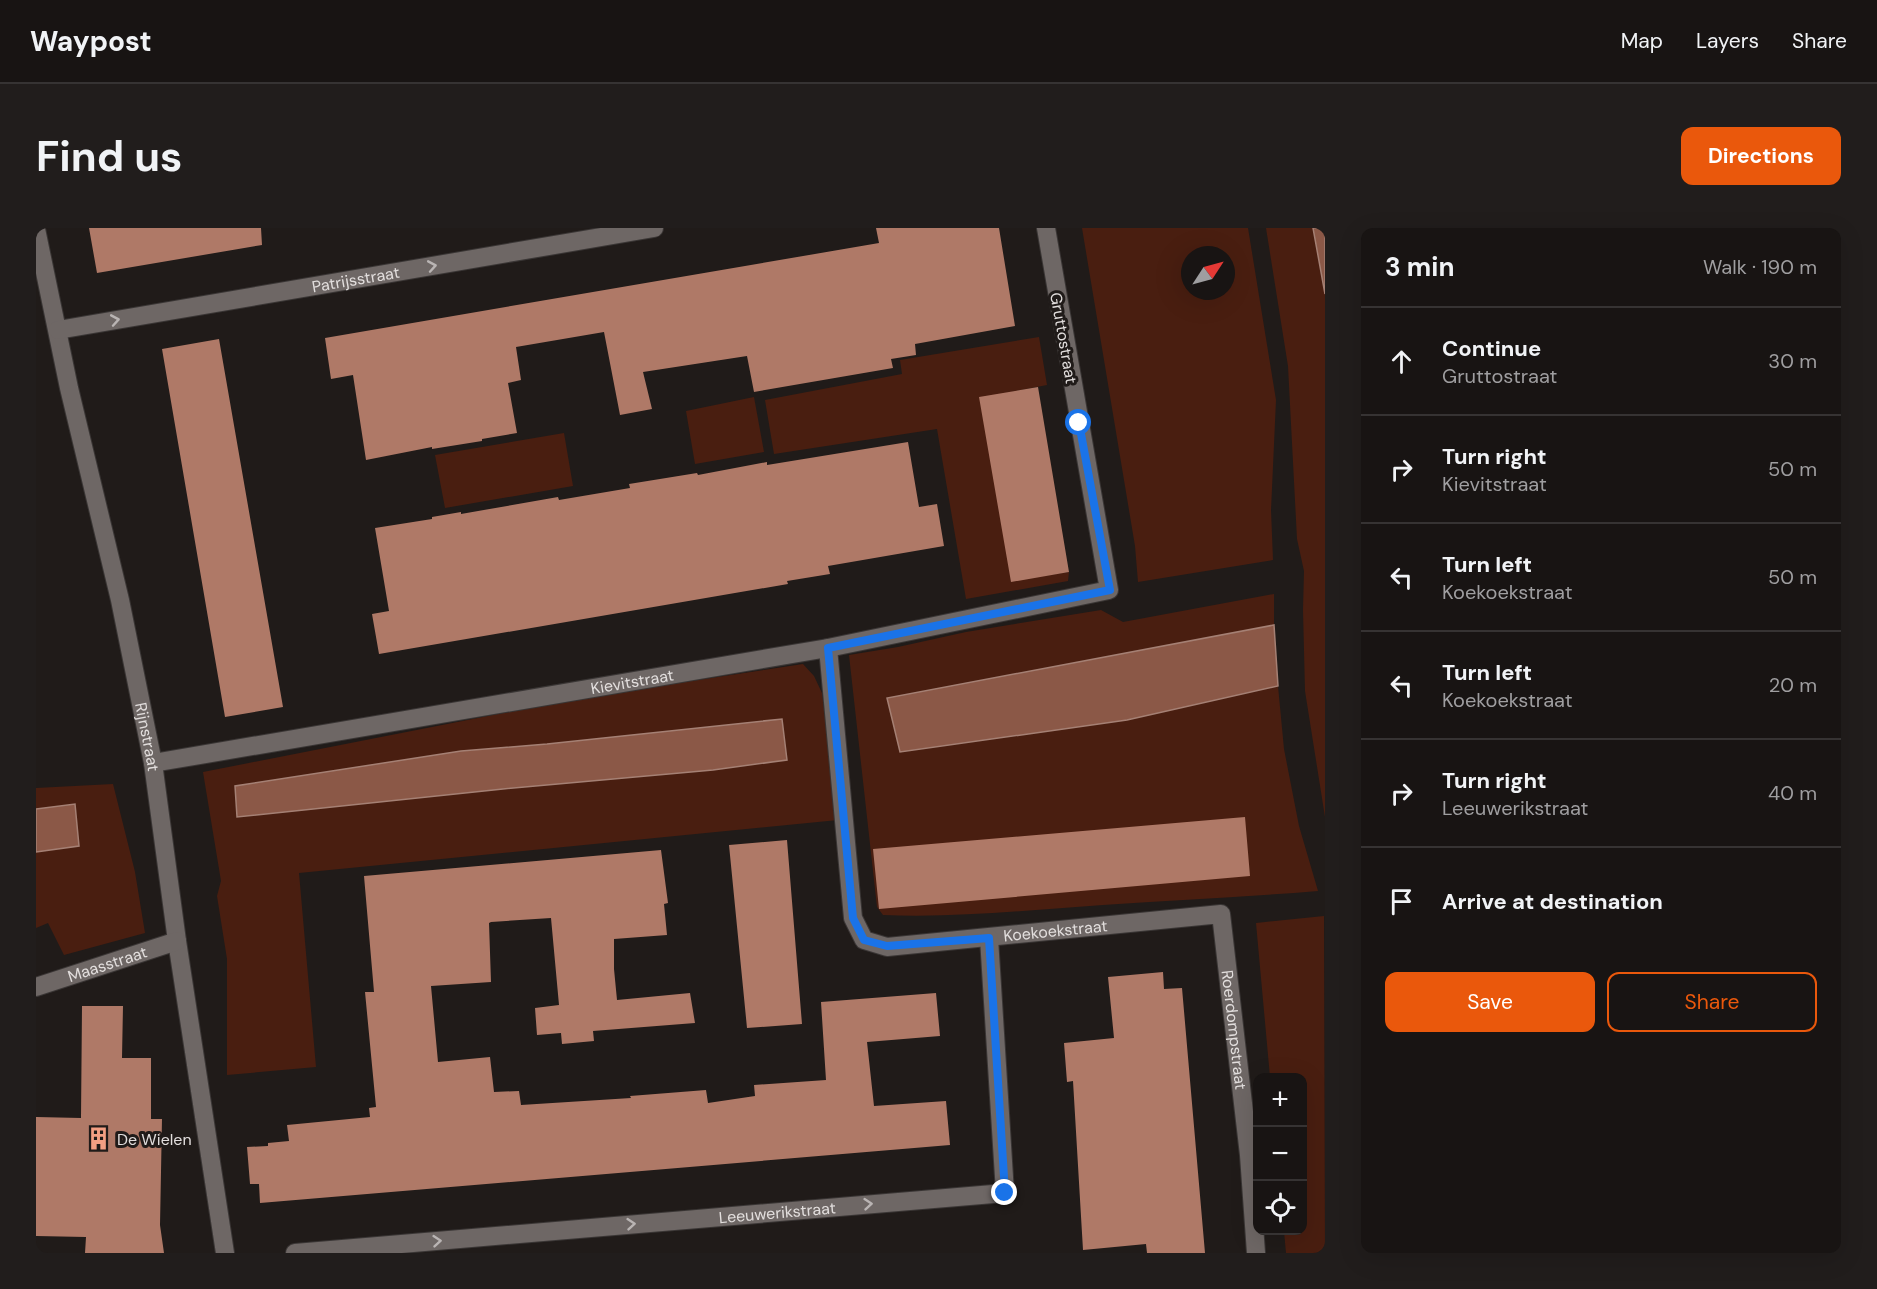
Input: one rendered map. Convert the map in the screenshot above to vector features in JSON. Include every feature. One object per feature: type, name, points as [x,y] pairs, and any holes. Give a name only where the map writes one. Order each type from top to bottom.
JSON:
[{"type":"street","name":"Patrijsstraat","points":[[58,330],[654,228]]},
{"type":"street","name":"Gruttostraat","points":[[1046,228],[1110,590]]},
{"type":"street","name":"Rijnstraat","points":[[36,229],[69,388],[120,600],[153,763],[177,941],[225,1253]]},
{"type":"street","name":"Kievitstraat","points":[[153,763],[828,648],[1110,590]]},
{"type":"street","name":"Koekoekstraat","points":[[828,648],[853,918],[864,940],[887,946],[1221,914]]},
{"type":"street","name":"Roerdompstraat","points":[[1221,914],[1249,1155],[1256,1253]]},
{"type":"street","name":"Leeuwerikstraat","points":[[295,1253],[1005,1193],[989,938]]},
{"type":"street","name":"Maasstraat","points":[[36,987],[177,941]]},
{"type":"shaded area","points":[[1082,228],[1248,228],[1276,400],[1271,510],[1273,560],[1138,582],[1135,546]]},
{"type":"shaded area","points":[[1266,228],[1313,228],[1325,294],[1325,817],[1305,691],[1304,571],[1297,539],[1288,366]]},
{"type":"shaded area","points":[[1313,228],[1325,228],[1325,294]]},
{"type":"shaded area","points":[[1039,337],[1047,385],[980,398],[1012,581],[1069,572],[1068,581],[966,599],[937,429],[774,454],[765,400],[902,374],[900,360]]},
{"type":"shaded area","points":[[754,397],[764,452],[695,464],[686,411]]},
{"type":"shaded area","points":[[564,433],[573,486],[445,508],[435,455]]},
{"type":"shaded area","points":[[1274,594],[1274,625],[887,698],[901,752],[1127,720],[1278,686],[1284,749],[1299,826],[1318,891],[993,913],[883,915],[877,907],[849,655],[966,632],[1101,610],[1123,622]]},
{"type":"shaded area","points":[[1274,625],[1278,686],[1127,720],[900,752],[887,698]]},
{"type":"shaded area","points":[[803,664],[814,676],[822,693],[838,820],[299,873],[316,1067],[227,1075],[227,959],[217,896],[221,881],[203,772],[498,714]],"holes":[[[782,719],[787,760],[713,770],[237,816],[236,786],[461,751]]]},
{"type":"shaded area","points":[[782,719],[787,760],[713,770],[237,817],[235,786],[461,751]]},
{"type":"shaded area","points":[[113,784],[135,872],[145,933],[64,955],[48,923],[36,928],[36,852],[78,846],[75,804],[36,809],[36,788]]},
{"type":"shaded area","points":[[75,804],[79,846],[36,852],[36,809]]},
{"type":"shaded area","points":[[1324,916],[1325,1253],[1286,1253],[1284,1235],[1307,1235],[1307,1073],[1270,1073],[1256,923]]},
{"type":"building","points":[[89,228],[261,228],[262,245],[97,273]]},
{"type":"building","points":[[876,228],[999,228],[1015,326],[915,344],[916,355],[891,359],[893,368],[754,392],[747,356],[643,372],[652,409],[620,415],[604,332],[516,347],[521,380],[508,383],[517,433],[366,460],[353,375],[331,379],[325,338],[879,243]]},
{"type":"building","points":[[219,339],[283,707],[225,717],[162,349]]},
{"type":"building","points":[[1038,387],[1069,572],[1011,582],[979,397]]},
{"type":"building","points":[[908,442],[919,507],[937,504],[944,546],[828,566],[830,574],[787,581],[788,584],[379,654],[372,614],[389,611],[375,528],[461,512],[461,514],[558,497],[559,500],[630,488],[629,484],[697,473],[698,475],[767,462],[767,465]]},
{"type":"building","points":[[1245,817],[1250,876],[879,909],[873,849]]},
{"type":"building","points":[[787,840],[802,1024],[747,1028],[729,845]]},
{"type":"building","points":[[661,850],[668,903],[664,904],[667,935],[614,939],[617,1000],[690,993],[695,1023],[593,1031],[594,1041],[562,1044],[561,1033],[537,1035],[535,1008],[559,1005],[551,918],[491,922],[489,923],[491,982],[431,986],[438,1062],[490,1057],[494,1092],[519,1091],[521,1105],[631,1098],[630,1096],[706,1090],[708,1103],[755,1096],[754,1085],[826,1080],[821,1002],[936,993],[940,1036],[867,1042],[874,1106],[946,1101],[950,1145],[260,1203],[259,1184],[250,1184],[247,1147],[268,1146],[268,1143],[289,1141],[287,1125],[370,1117],[369,1108],[376,1107],[365,992],[374,992],[364,876]]},
{"type":"building","points":[[1163,972],[1164,989],[1182,988],[1205,1253],[1147,1253],[1146,1244],[1083,1250],[1073,1081],[1067,1082],[1064,1043],[1114,1038],[1108,977]]},
{"type":"building","name":"De Wielen","points":[[82,1006],[123,1006],[122,1058],[151,1058],[151,1119],[162,1119],[160,1225],[164,1253],[85,1253],[86,1237],[36,1236],[36,1117],[81,1118]]},
{"type":"place","name":"De Wielen","points":[[99,1139]]},
{"type":"route","points":[[1005,1193],[989,938],[887,946],[864,940],[853,918],[828,648],[1110,590],[1079,423]]}]
